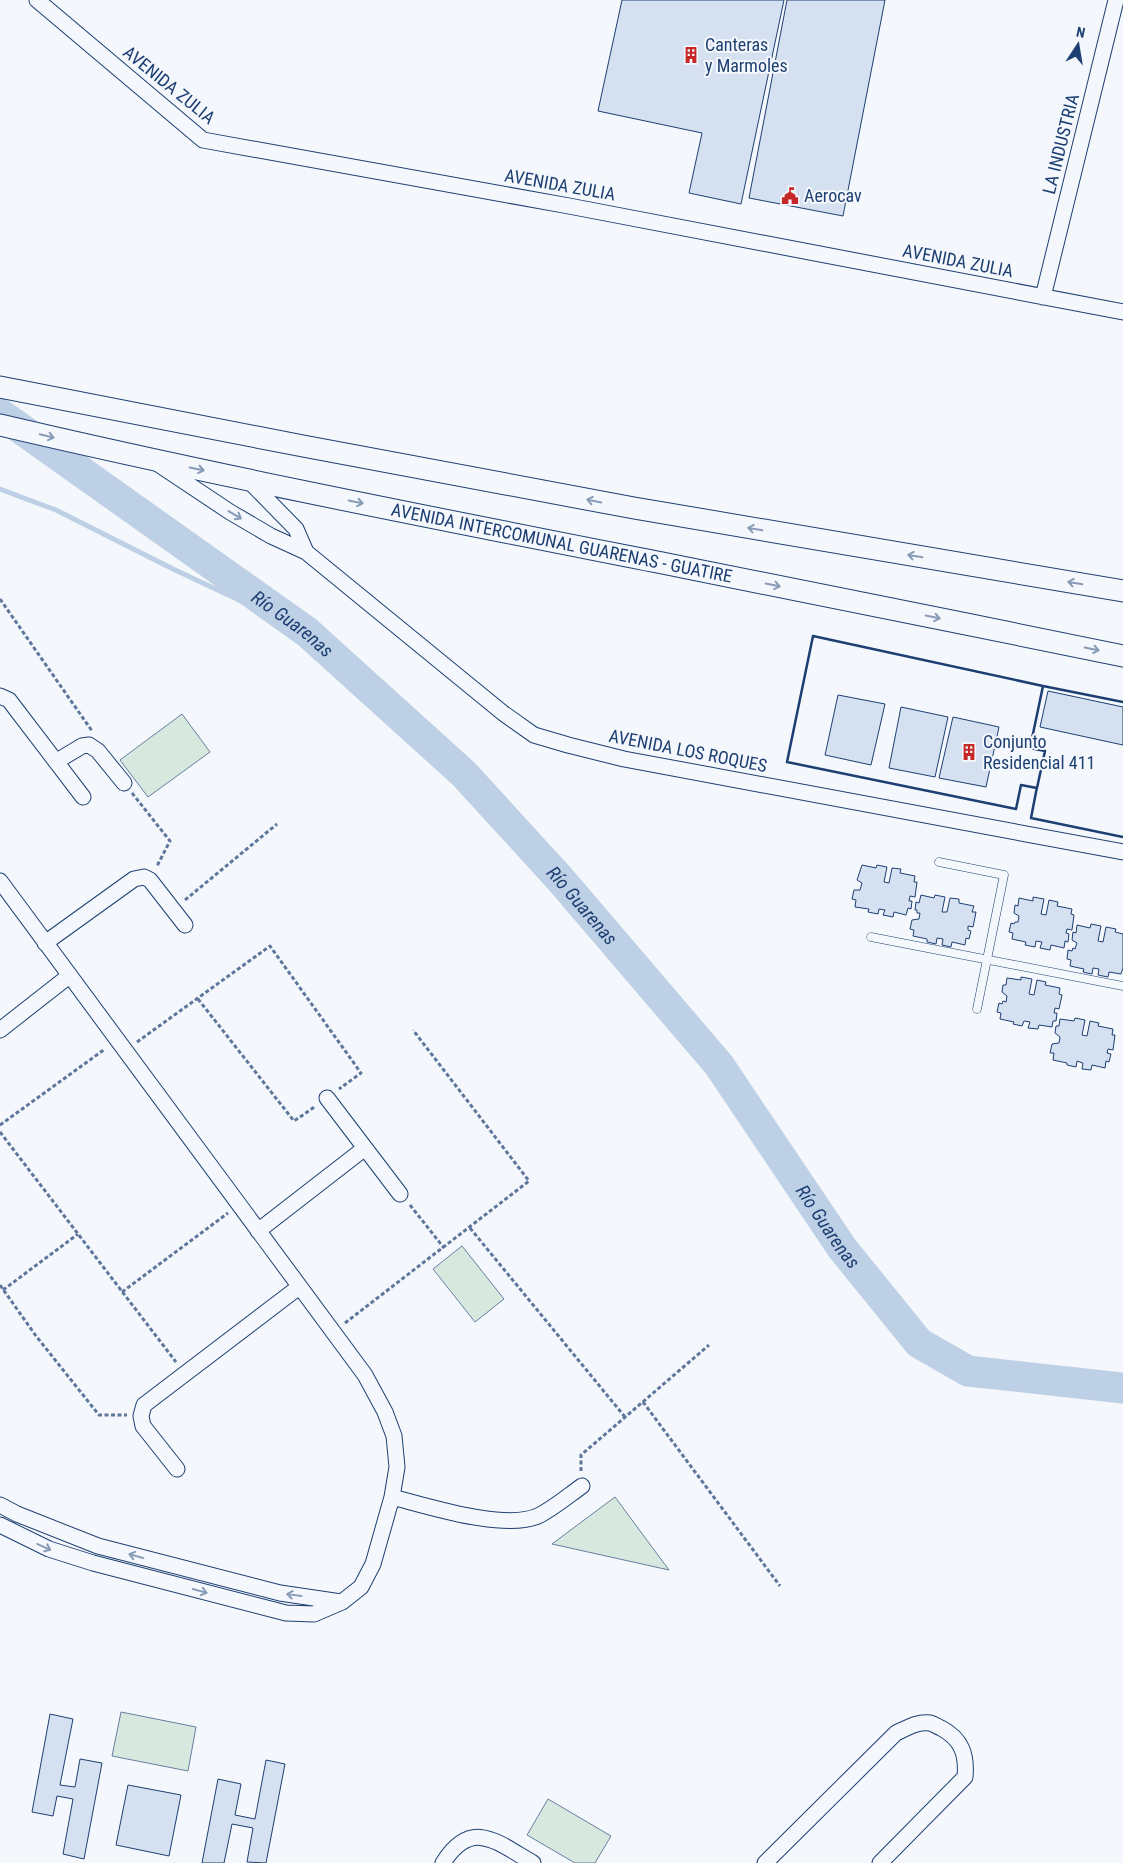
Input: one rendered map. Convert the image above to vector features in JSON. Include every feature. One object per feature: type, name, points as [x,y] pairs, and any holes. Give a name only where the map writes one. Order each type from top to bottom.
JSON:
[{"type":"main road","points":[[0,387],[624,506],[1123,592]]},
{"type":"main road","name":"AVENIDA INTERCOMUNAL GUARENAS - GUATIRE","points":[[0,425],[115,452],[399,512],[859,601],[1123,656]]},
{"type":"street","name":"AVENIDA ZULIA","points":[[37,0],[203,140],[579,208],[1123,312]]},
{"type":"street","name":"LA INDUSTRIA","points":[[1043,297],[1116,0]]},
{"type":"street","name":"AVENIDA LOS ROQUES","points":[[151,459],[238,517],[271,536],[306,552],[503,713],[534,735],[568,746],[624,759],[1123,852]]},
{"type":"street","name":"AVENIDA LOS ROQUES","points":[[248,479],[296,529],[306,552]]},
{"type":"street","points":[[0,696],[9,700],[83,797]]},
{"type":"street","points":[[56,761],[82,746],[90,745],[98,751],[124,783]]},
{"type":"street","points":[[45,943],[134,879],[144,877],[150,880],[185,924]]},
{"type":"street","points":[[0,881],[120,1046],[365,1375],[385,1412],[394,1436],[397,1467],[392,1497],[374,1564],[361,1586],[342,1602],[314,1614],[286,1613],[93,1563],[49,1550],[0,1525]]},
{"type":"street","points":[[0,1030],[69,976]]},
{"type":"street","points":[[327,1098],[400,1194]]},
{"type":"street","points":[[258,1231],[366,1148]]},
{"type":"street","points":[[177,1469],[143,1426],[140,1416],[144,1405],[299,1287]]},
{"type":"street","points":[[392,1497],[456,1514],[507,1521],[522,1520],[539,1515],[582,1486]]},
{"type":"street","points":[[0,1505],[16,1514],[98,1546],[280,1593],[342,1602]]},
{"type":"street","points":[[764,1863],[896,1733],[915,1724],[931,1723],[951,1734],[963,1750],[966,1764],[965,1777],[880,1863]]},
{"type":"street","points":[[443,1863],[457,1846],[475,1836],[490,1838],[533,1863]]},
{"type":"lane","points":[[940,862],[1004,875],[977,1009]]},
{"type":"lane","points":[[871,937],[1123,986]]},
{"type":"path","points":[[0,599],[93,730],[90,745]]},
{"type":"path","points":[[124,783],[170,841],[150,880]]},
{"type":"path","points":[[173,910],[277,824]]},
{"type":"path","points":[[0,1125],[120,1046],[198,999],[270,946],[361,1073],[294,1121],[198,999]]},
{"type":"path","points":[[333,1332],[470,1228],[528,1180],[413,1030]]},
{"type":"path","points":[[0,1132],[185,1374]]},
{"type":"path","points":[[400,1194],[444,1248]]},
{"type":"path","points":[[122,1292],[238,1205]]},
{"type":"path","points":[[470,1228],[625,1417]]},
{"type":"path","points":[[4,1290],[78,1234]]},
{"type":"path","points":[[0,1285],[36,1336],[99,1415],[140,1416]]},
{"type":"path","points":[[582,1486],[581,1456],[709,1345]]},
{"type":"path","points":[[643,1402],[780,1586]]},
{"type":"shaded area","points":[[182,714],[210,752],[148,797],[120,760]]},
{"type":"shaded area","points":[[462,1246],[504,1299],[475,1322],[433,1269]]},
{"type":"shaded area","points":[[615,1497],[669,1570],[552,1544]]},
{"type":"shaded area","points":[[121,1712],[196,1727],[188,1771],[112,1756]]},
{"type":"shaded area","points":[[548,1799],[611,1836],[595,1863],[575,1863],[527,1835]]},
{"type":"building","name":"Canteras y Marmoles","points":[[622,0],[784,0],[741,204],[689,193],[702,133],[598,111]]},
{"type":"building","name":"Canteras y Marmoles","points":[[787,0],[885,0],[843,216],[749,198]]},
{"type":"building","points":[[1048,691],[1123,707],[1123,745],[1040,727]]},
{"type":"building","points":[[838,695],[885,704],[871,765],[825,755]]},
{"type":"building","name":"Conjunto Residencial 411","points":[[901,707],[948,717],[935,777],[889,768]]},
{"type":"building","name":"Conjunto Residencial 411","points":[[953,717],[999,727],[986,787],[939,778]]},
{"type":"building","points":[[862,865],[876,868],[877,865],[887,867],[884,882],[889,883],[892,868],[901,869],[900,873],[915,876],[914,882],[917,882],[915,897],[910,896],[909,901],[912,901],[911,909],[908,908],[906,915],[894,912],[893,917],[883,915],[885,910],[879,909],[878,914],[868,912],[869,909],[855,907],[856,900],[852,899],[854,890],[860,890],[862,883],[857,880]]},
{"type":"building","points":[[921,895],[934,898],[935,895],[945,897],[942,912],[947,912],[950,898],[959,899],[959,903],[974,906],[972,912],[976,912],[973,927],[968,926],[968,930],[971,931],[969,939],[966,938],[965,945],[952,942],[951,947],[942,945],[943,939],[937,938],[936,944],[927,942],[927,939],[913,936],[914,930],[910,929],[912,920],[919,919],[920,913],[917,913],[917,910],[915,910],[916,902],[919,903]]},
{"type":"building","points":[[1033,897],[1044,899],[1041,914],[1046,915],[1049,900],[1058,902],[1057,906],[1072,909],[1071,914],[1074,915],[1072,930],[1067,929],[1066,933],[1069,934],[1068,942],[1065,941],[1064,948],[1051,945],[1050,950],[1040,948],[1042,942],[1036,941],[1035,947],[1025,945],[1026,942],[1012,939],[1013,933],[1009,932],[1011,923],[1018,922],[1019,916],[1014,913],[1015,905],[1018,906],[1019,898],[1033,901]]},
{"type":"building","points":[[1091,924],[1101,926],[1098,941],[1103,942],[1106,927],[1116,929],[1115,932],[1123,934],[1123,968],[1121,974],[1109,972],[1108,977],[1098,975],[1099,969],[1093,968],[1092,974],[1083,972],[1084,969],[1070,966],[1071,960],[1067,959],[1068,950],[1072,951],[1073,948],[1075,949],[1077,943],[1072,940],[1073,932],[1076,933],[1077,925],[1090,928]]},
{"type":"building","points":[[1021,977],[1032,979],[1029,994],[1034,995],[1037,980],[1046,982],[1045,985],[1060,988],[1059,994],[1062,995],[1059,1009],[1055,1008],[1054,1013],[1057,1013],[1056,1021],[1053,1021],[1052,1027],[1039,1025],[1038,1029],[1028,1028],[1030,1022],[1024,1021],[1022,1026],[1000,1019],[1001,1013],[997,1012],[999,1003],[1006,1002],[1007,996],[1002,992],[1003,985],[1006,985],[1007,978],[1021,980]]},
{"type":"building","points":[[1075,1018],[1085,1020],[1082,1035],[1087,1036],[1090,1021],[1099,1023],[1098,1026],[1113,1029],[1112,1035],[1115,1035],[1113,1050],[1108,1049],[1107,1053],[1111,1054],[1109,1062],[1106,1061],[1105,1068],[1092,1065],[1091,1070],[1082,1069],[1083,1063],[1077,1061],[1076,1067],[1053,1060],[1054,1053],[1050,1053],[1052,1044],[1059,1043],[1060,1037],[1055,1033],[1056,1026],[1059,1026],[1060,1019],[1074,1021]]},
{"type":"building","points":[[50,1714],[73,1719],[60,1785],[75,1787],[80,1759],[102,1763],[84,1859],[63,1854],[73,1799],[57,1796],[53,1816],[32,1812]]},
{"type":"building","points":[[266,1760],[285,1764],[266,1863],[247,1862],[253,1828],[232,1824],[224,1863],[202,1863],[218,1779],[241,1784],[235,1815],[255,1819]]},
{"type":"building","points":[[128,1785],[181,1795],[169,1856],[116,1845]]},
{"type":"waterway","name":"Río Guarenas","points":[[0,414],[307,632],[464,774],[560,879],[719,1065],[842,1248],[919,1343],[968,1371],[1123,1388]]},
{"type":"waterway","points":[[0,489],[56,510],[173,569],[307,632]]},
{"type":"wall","points":[[813,636],[1043,686],[1030,748],[1045,751],[1037,788],[1021,785],[1016,809],[787,762],[813,636]]},
{"type":"wall","points":[[1043,686],[1123,702]]},
{"type":"wall","points":[[1037,787],[1031,818],[1123,837]]},
{"type":"place","name":"Canteras y Marmoles","points":[[691,55]]},
{"type":"place","name":"Aerocav","points":[[790,196]]},
{"type":"place","name":"Conjunto Residencial 411","points":[[969,752]]}]
